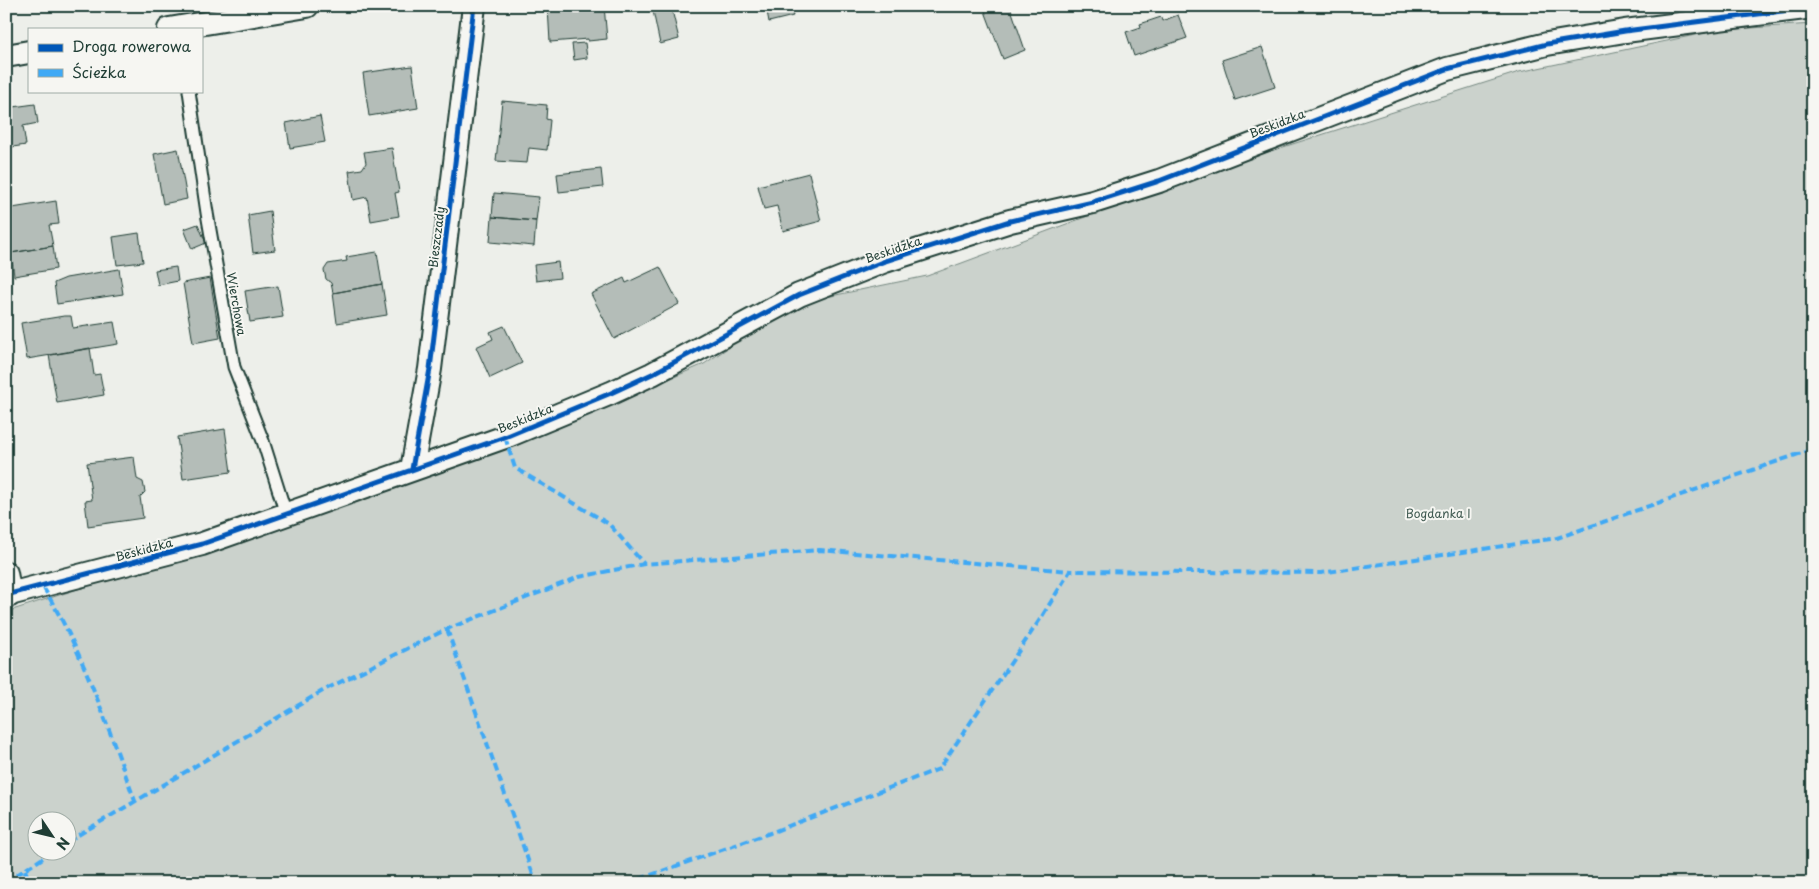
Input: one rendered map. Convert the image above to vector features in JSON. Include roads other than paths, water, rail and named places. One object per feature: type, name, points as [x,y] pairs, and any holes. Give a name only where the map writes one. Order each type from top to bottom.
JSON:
[{"type":"street","points":[[173,28],[307,6]]},
{"type":"street","name":"Bieszczady","points":[[412,469],[430,369],[474,6]]},
{"type":"street","name":"Beskidzka","points":[[7,588],[202,544],[505,437],[652,374],[765,311],[799,295],[885,261],[1010,221],[1093,202],[1159,181],[1447,69],[1547,44],[1626,31],[1813,7]]},
{"type":"street","points":[[6,56],[28,52]]},
{"type":"lane","name":"Wierchowa","points":[[189,92],[207,214],[234,367],[263,441],[286,514]]},
{"type":"park label","name":"Bogdanka I","points":[[1438,513]]}]
